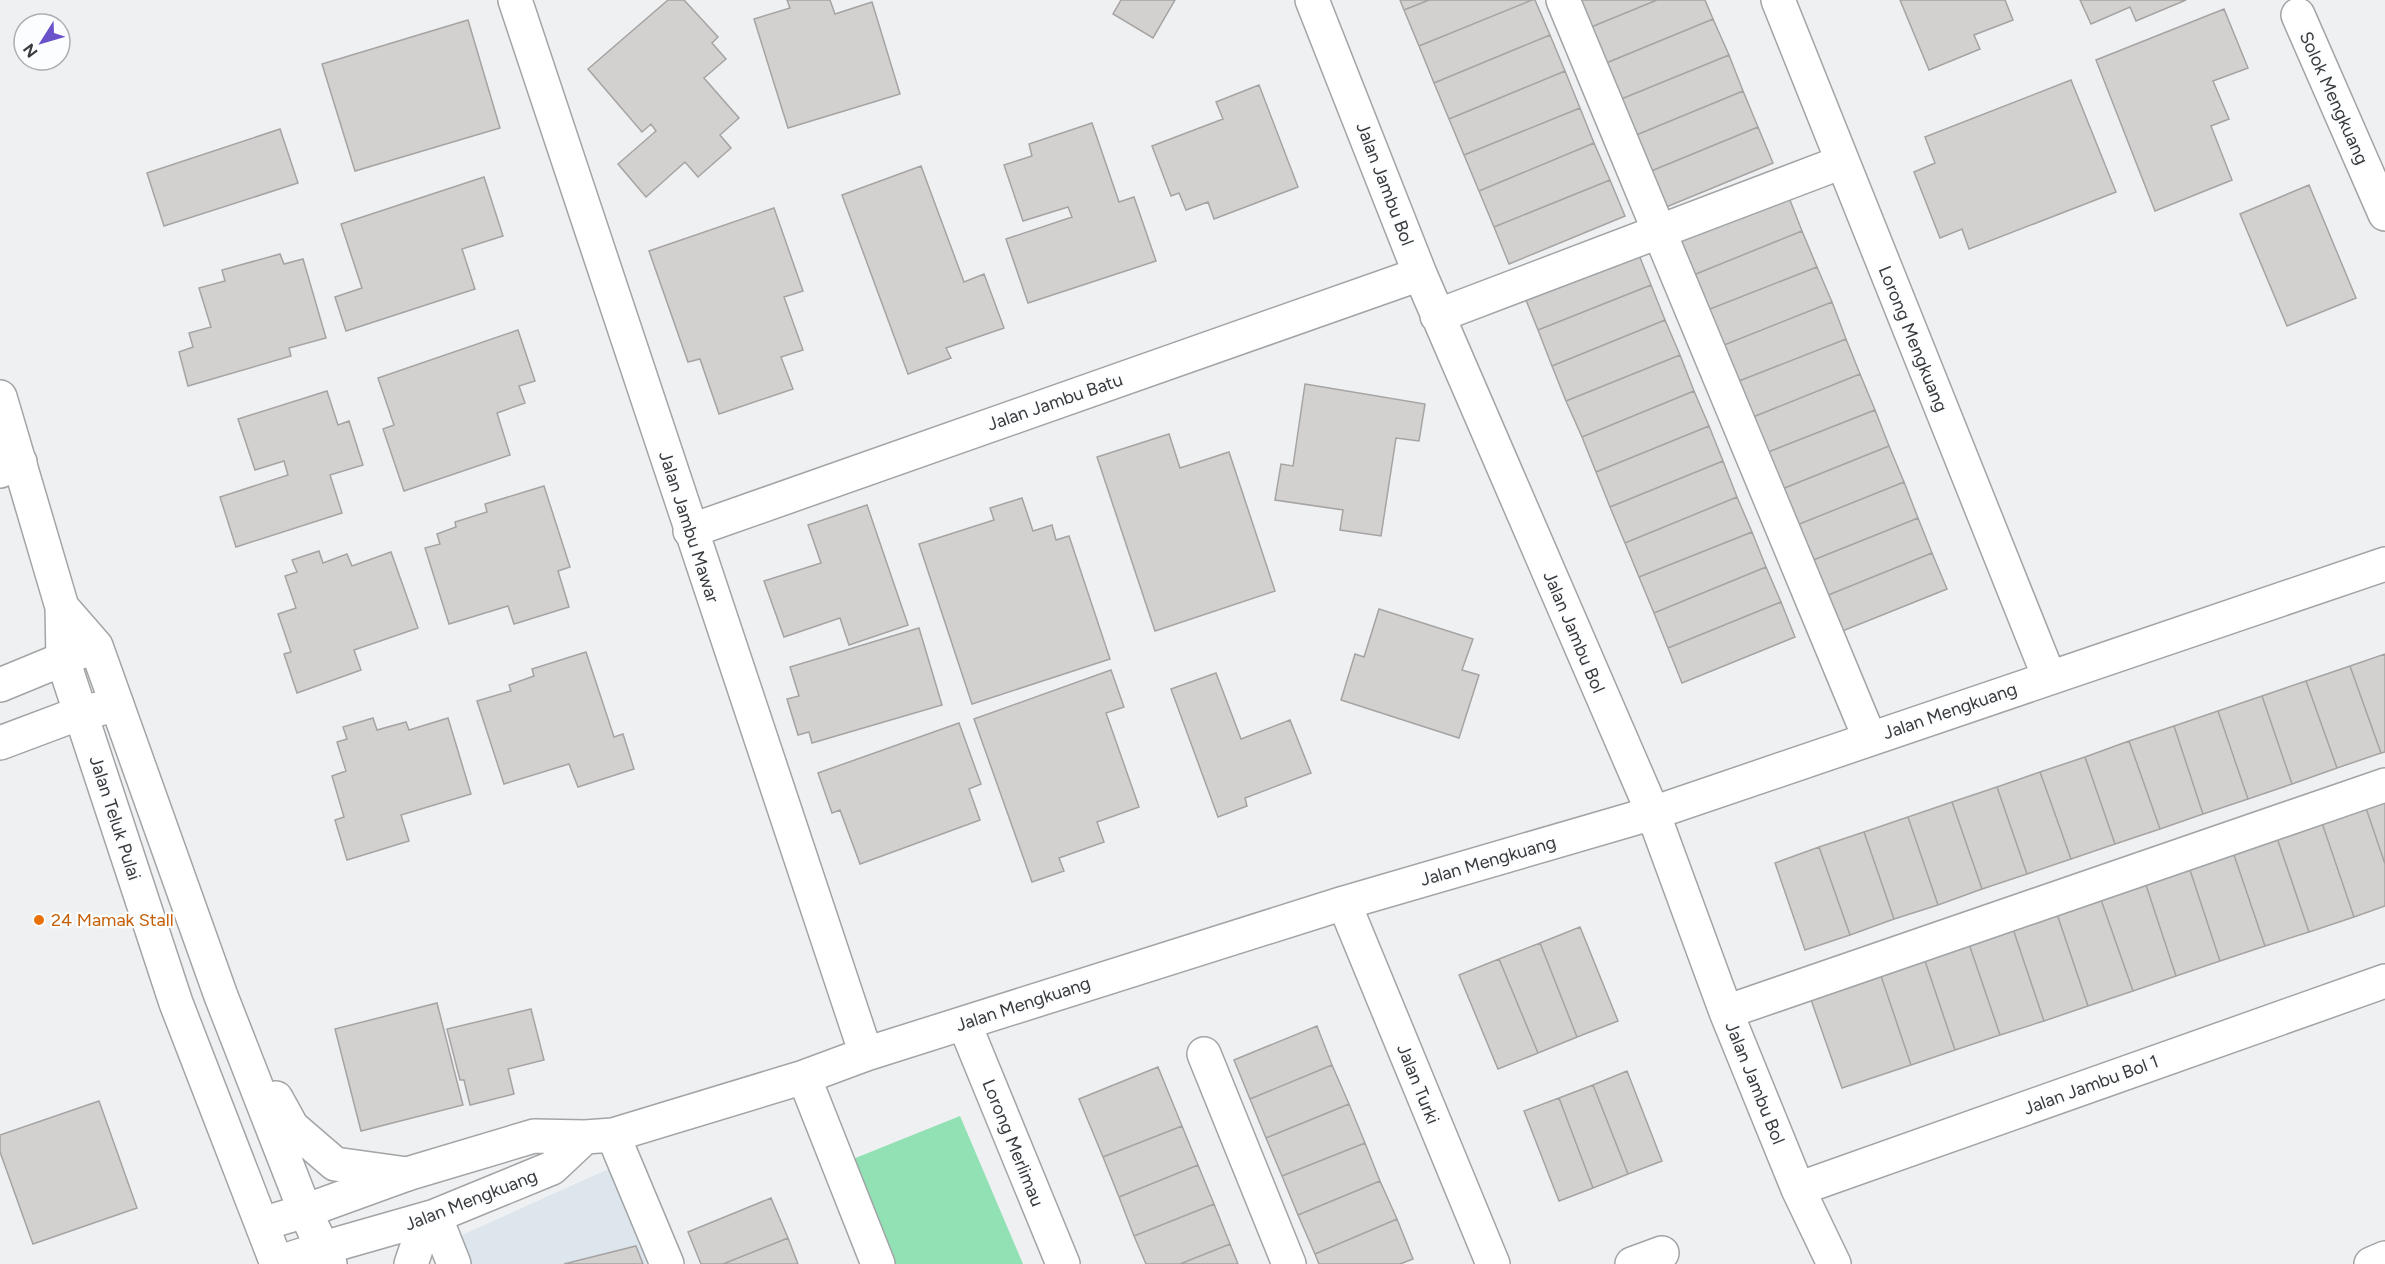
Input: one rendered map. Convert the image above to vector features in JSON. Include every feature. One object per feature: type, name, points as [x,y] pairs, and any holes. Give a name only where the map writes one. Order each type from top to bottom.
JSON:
[{"type":"street","name":"Jalan Jambu Mawar","points":[[515,0],[866,1054]]},
{"type":"street","name":"Jalan Jambu Bol","points":[[1312,0],[1437,316],[1653,813],[1726,1012],[1798,1189],[1834,1264]]},
{"type":"street","points":[[1563,0],[1870,739]]},
{"type":"street","name":"Lorong Mengkuang","points":[[1778,0],[2049,677]]},
{"type":"street","name":"Solok Mengkuang","points":[[2298,15],[2385,214]]},
{"type":"street","points":[[1437,316],[1842,162]]},
{"type":"street","name":"Jalan Jambu Batu","points":[[690,531],[1420,274]]},
{"type":"street","name":"Jalan Teluk Pulai","points":[[0,397],[10,466],[62,607],[63,660],[176,1003],[277,1264]]},
{"type":"street","name":"Jalan Mengkuang","points":[[262,1224],[305,1211],[407,1173],[534,1136],[599,1136],[804,1077],[866,1054],[1344,903],[1653,813],[2385,564]]},
{"type":"street","points":[[62,607],[96,646],[221,996],[305,1211],[327,1256]]},
{"type":"street","points":[[0,685],[96,646]]},
{"type":"street","points":[[0,743],[80,713],[117,705]]},
{"type":"street","points":[[1726,1012],[2385,785]]},
{"type":"street","name":"Jalan Turki","points":[[1344,903],[1493,1264]]},
{"type":"street","name":"Jalan Jambu Bol 1","points":[[1798,1189],[2385,981]]},
{"type":"street","points":[[221,996],[292,1127],[335,1164],[407,1173]]},
{"type":"street","name":"Lorong Merlimau","points":[[964,1023],[1063,1264]]},
{"type":"street","points":[[1204,1054],[1289,1264]]},
{"type":"street","points":[[804,1077],[878,1264]]},
{"type":"street","points":[[599,1136],[667,1264]]},
{"type":"street","name":"Jalan Mengkuang","points":[[277,1264],[327,1256],[430,1218],[552,1168],[599,1136]]},
{"type":"street","points":[[411,1264],[430,1218]]},
{"type":"street","points":[[430,1218],[454,1264]]},
{"type":"street","points":[[2371,1264],[2385,1258]]},
{"type":"shaded area","points":[[613,1167],[653,1264],[471,1264],[460,1236]]},
{"type":"green space","points":[[960,1116],[1023,1264],[884,1264],[843,1163]]},
{"type":"building","points":[[668,0],[684,0],[718,37],[712,43],[726,59],[704,78],[739,118],[720,135],[731,148],[698,177],[685,162],[646,197],[618,164],[656,131],[651,124],[642,132],[588,69]]},
{"type":"building","points":[[787,0],[830,0],[835,14],[872,2],[900,94],[788,128],[754,19],[790,8]]},
{"type":"building","points":[[1121,0],[1175,0],[1153,38],[1113,14]]},
{"type":"building","points":[[1400,0],[1429,0],[1404,10]]},
{"type":"building","points":[[1429,0],[1532,0],[1419,46],[1404,10]]},
{"type":"building","points":[[1535,0],[1550,35],[1434,83],[1419,46]]},
{"type":"building","points":[[1572,0],[1657,0],[1584,30]]},
{"type":"building","points":[[1657,0],[1705,0],[1713,19],[1599,66],[1584,30]]},
{"type":"building","points":[[1900,0],[2005,0],[2013,20],[1974,35],[1980,49],[1929,70]]},
{"type":"building","points":[[2080,0],[2186,0],[2136,21],[2130,7],[2091,24]]},
{"type":"building","points":[[2224,9],[2248,68],[2213,81],[2229,119],[2211,126],[2232,180],[2155,211],[2096,60]]},
{"type":"building","points":[[1713,19],[1729,55],[1614,102],[1599,66]]},
{"type":"building","points":[[468,20],[500,128],[355,171],[322,64]]},
{"type":"building","points":[[1550,35],[1565,71],[1449,119],[1434,83]]},
{"type":"building","points":[[1729,55],[1743,91],[1629,138],[1614,102]]},
{"type":"building","points":[[1565,71],[1580,108],[1464,155],[1449,119]]},
{"type":"building","points":[[2071,80],[2116,192],[1969,249],[1962,229],[1940,238],[1914,172],[1935,163],[1925,137]]},
{"type":"building","points":[[1259,85],[1298,187],[1214,219],[1208,202],[1186,210],[1179,193],[1171,196],[1152,146],[1223,119],[1216,102]]},
{"type":"building","points":[[1743,91],[1758,127],[1644,174],[1629,138]]},
{"type":"building","points":[[1580,108],[1594,143],[1479,191],[1464,155]]},
{"type":"building","points":[[1092,123],[1119,202],[1134,197],[1156,261],[1028,303],[1006,239],[1072,217],[1068,207],[1023,221],[1004,165],[1032,156],[1029,144]]},
{"type":"building","points":[[1758,127],[1773,163],[1659,210],[1644,174]]},
{"type":"building","points":[[280,129],[298,183],[164,226],[147,173]]},
{"type":"building","points":[[1594,143],[1610,180],[1494,227],[1479,191]]},
{"type":"building","points":[[921,166],[964,282],[984,274],[1004,328],[946,348],[951,358],[908,374],[842,195]]},
{"type":"building","points":[[484,177],[503,236],[462,249],[475,289],[346,331],[335,297],[362,288],[341,224]]},
{"type":"building","points":[[1610,180],[1625,216],[1509,264],[1494,227]]},
{"type":"building","points":[[2309,185],[2356,298],[2287,326],[2240,214]]},
{"type":"building","points":[[1788,195],[1802,231],[1691,276],[1676,240]]},
{"type":"building","points":[[774,208],[803,291],[784,297],[803,350],[781,357],[793,389],[719,414],[700,359],[688,362],[649,251]]},
{"type":"building","points":[[1802,231],[1817,267],[1705,311],[1691,276]]},
{"type":"building","points":[[1637,250],[1651,285],[1538,330],[1524,295]]},
{"type":"building","points":[[280,254],[284,264],[303,259],[326,338],[289,348],[291,356],[188,386],[179,352],[193,347],[189,333],[211,327],[199,288],[225,281],[222,270]]},
{"type":"building","points":[[1817,267],[1832,302],[1719,347],[1705,311]]},
{"type":"building","points":[[1651,285],[1665,320],[1552,366],[1538,330]]},
{"type":"building","points":[[1832,302],[1846,339],[1734,383],[1719,347]]},
{"type":"building","points":[[1665,320],[1680,355],[1566,401],[1552,366]]},
{"type":"building","points":[[518,330],[535,381],[519,386],[525,403],[497,413],[510,455],[404,491],[383,429],[394,425],[378,378]]},
{"type":"building","points":[[1846,339],[1860,374],[1748,419],[1734,383]]},
{"type":"building","points":[[1680,355],[1694,391],[1582,437],[1566,401]]},
{"type":"building","points":[[1860,374],[1875,410],[1763,454],[1748,419]]},
{"type":"building","points":[[1305,384],[1425,404],[1419,441],[1396,438],[1381,536],[1340,530],[1343,510],[1275,500],[1281,464],[1293,466]]},
{"type":"building","points":[[327,391],[338,425],[349,421],[363,465],[330,475],[342,513],[236,547],[220,497],[288,475],[284,461],[255,470],[238,419]]},
{"type":"building","points":[[1694,391],[1709,426],[1596,472],[1582,437]]},
{"type":"building","points":[[1875,410],[1889,446],[1777,491],[1763,454]]},
{"type":"building","points":[[1709,426],[1723,461],[1610,507],[1596,472]]},
{"type":"building","points":[[1169,434],[1180,468],[1229,452],[1275,591],[1155,631],[1097,457]]},
{"type":"building","points":[[1889,446],[1904,482],[1792,527],[1777,491]]},
{"type":"building","points":[[1723,461],[1737,497],[1625,543],[1610,507]]},
{"type":"building","points":[[1904,482],[1918,518],[1806,563],[1792,527]]},
{"type":"building","points":[[544,486],[570,567],[558,571],[569,607],[514,624],[508,606],[449,624],[425,548],[440,544],[437,534],[456,527],[455,522],[487,512],[485,504]]},
{"type":"building","points":[[1737,497],[1752,532],[1639,577],[1625,543]]},
{"type":"building","points":[[1022,498],[1033,531],[1052,525],[1056,540],[1069,536],[1110,659],[972,704],[919,544],[994,520],[990,508]]},
{"type":"building","points":[[867,505],[908,625],[849,645],[840,618],[784,637],[764,581],[821,563],[808,525]]},
{"type":"building","points":[[1918,518],[1932,553],[1821,598],[1806,563]]},
{"type":"building","points":[[1752,532],[1766,567],[1654,613],[1639,577]]},
{"type":"building","points":[[319,551],[323,563],[347,554],[352,566],[391,552],[418,628],[354,650],[361,670],[297,693],[284,654],[291,652],[278,614],[296,608],[285,576],[297,572],[292,560]]},
{"type":"building","points":[[1932,553],[1947,589],[1835,634],[1821,598]]},
{"type":"building","points":[[1766,567],[1781,602],[1668,648],[1654,613]]},
{"type":"building","points":[[1781,602],[1795,637],[1682,683],[1668,648]]},
{"type":"building","points":[[1379,609],[1473,639],[1462,670],[1479,675],[1459,738],[1341,700],[1355,654],[1364,657]]},
{"type":"building","points":[[919,628],[942,705],[812,743],[809,732],[798,735],[787,699],[799,696],[790,667]]},
{"type":"building","points":[[586,652],[614,737],[623,734],[634,769],[578,787],[569,764],[504,784],[477,701],[511,691],[509,685],[534,676],[532,669]]},
{"type":"building","points":[[2385,654],[2385,752],[2381,753],[2350,666]]},
{"type":"building","points":[[2350,666],[2381,753],[2337,768],[2306,681]]},
{"type":"building","points":[[1111,670],[1124,707],[1106,713],[1139,807],[1097,822],[1104,842],[1059,858],[1064,871],[1032,882],[974,719]]},
{"type":"building","points":[[1216,673],[1241,739],[1290,720],[1311,773],[1245,798],[1247,806],[1218,817],[1171,689]]},
{"type":"building","points":[[2306,681],[2337,768],[2292,784],[2262,696]]},
{"type":"building","points":[[2262,696],[2292,784],[2248,799],[2218,711]]},
{"type":"building","points":[[2218,711],[2248,799],[2203,814],[2174,726]]},
{"type":"building","points":[[373,718],[377,730],[406,722],[409,730],[448,718],[471,794],[401,815],[409,841],[347,860],[335,820],[344,817],[332,776],[346,771],[337,742],[347,739],[343,727]]},
{"type":"building","points":[[959,723],[981,784],[969,789],[980,820],[860,864],[840,810],[832,813],[818,773]]},
{"type":"building","points":[[2174,726],[2203,814],[2160,829],[2129,741]]},
{"type":"building","points":[[2129,741],[2160,829],[2115,844],[2085,757]]},
{"type":"building","points":[[2085,757],[2115,844],[2071,859],[2040,772]]},
{"type":"building","points":[[2040,772],[2071,859],[2027,874],[1997,787]]},
{"type":"building","points":[[1997,787],[2027,874],[1982,889],[1952,802]]},
{"type":"building","points":[[1952,802],[1982,889],[1938,905],[1908,817]]},
{"type":"building","points":[[2385,802],[2385,864],[2366,808]]},
{"type":"building","points":[[2366,808],[2385,864],[2385,906],[2354,917],[2322,823]]},
{"type":"building","points":[[1908,817],[1938,905],[1894,919],[1864,832]]},
{"type":"building","points":[[2322,823],[2354,917],[2309,932],[2277,838]]},
{"type":"building","points":[[1864,832],[1894,919],[1850,935],[1819,847]]},
{"type":"building","points":[[2277,838],[2309,932],[2265,946],[2233,852]]},
{"type":"building","points":[[1819,847],[1850,935],[1805,950],[1775,863]]},
{"type":"building","points":[[2233,852],[2265,946],[2220,961],[2189,867]]},
{"type":"building","points":[[2189,867],[2220,961],[2176,976],[2145,882]]},
{"type":"building","points":[[2145,882],[2176,976],[2133,991],[2100,897]]},
{"type":"building","points":[[2100,897],[2133,991],[2088,1006],[2056,911]]},
{"type":"building","points":[[2056,911],[2088,1006],[2044,1021],[2012,926]]},
{"type":"building","points":[[2012,926],[2044,1021],[2000,1035],[1968,941]]},
{"type":"building","points":[[1580,927],[1618,1021],[1577,1037],[1540,943]]},
{"type":"building","points":[[1968,941],[2000,1035],[1955,1050],[1923,955]]},
{"type":"building","points":[[1540,943],[1577,1037],[1538,1053],[1499,959]]},
{"type":"building","points":[[1923,955],[1955,1050],[1911,1065],[1879,970]]},
{"type":"building","points":[[1499,959],[1538,1053],[1498,1069],[1459,975]]},
{"type":"building","points":[[1879,970],[1911,1065],[1842,1088],[1809,994]]},
{"type":"building","points":[[437,1003],[463,1105],[361,1131],[335,1029]]},
{"type":"building","points":[[531,1009],[544,1060],[508,1069],[514,1094],[470,1105],[464,1080],[460,1080],[447,1029]]},
{"type":"building","points":[[1317,1026],[1332,1065],[1250,1099],[1234,1060]]},
{"type":"building","points":[[1332,1065],[1349,1104],[1266,1138],[1250,1099]]},
{"type":"building","points":[[1158,1067],[1182,1126],[1103,1157],[1079,1099]]},
{"type":"building","points":[[1627,1071],[1662,1161],[1628,1174],[1593,1085]]},
{"type":"building","points":[[1593,1085],[1628,1174],[1593,1188],[1559,1098]]},
{"type":"building","points":[[1559,1098],[1593,1188],[1559,1201],[1524,1111]]},
{"type":"building","points":[[99,1101],[137,1208],[33,1244],[0,1152],[0,1135]]},
{"type":"building","points":[[1349,1104],[1365,1143],[1282,1176],[1266,1138]]},
{"type":"building","points":[[1182,1126],[1198,1165],[1119,1197],[1103,1157]]},
{"type":"building","points":[[1365,1143],[1380,1181],[1298,1215],[1282,1176]]},
{"type":"building","points":[[1198,1165],[1214,1204],[1134,1236],[1119,1197]]},
{"type":"building","points":[[1380,1181],[1397,1219],[1315,1254],[1298,1215]]},
{"type":"building","points":[[771,1198],[788,1238],[723,1264],[701,1264],[688,1232]]},
{"type":"building","points":[[1214,1204],[1230,1244],[1180,1264],[1146,1264],[1134,1236]]},
{"type":"building","points":[[1397,1219],[1413,1259],[1400,1264],[1319,1264],[1315,1254]]},
{"type":"building","points":[[788,1238],[798,1264],[723,1264]]},
{"type":"building","points":[[1230,1244],[1238,1264],[1180,1264]]},
{"type":"building","points":[[636,1246],[643,1264],[564,1264]]},
{"type":"place","name":"24 Mamak Stall","points":[[39,920]]}]
